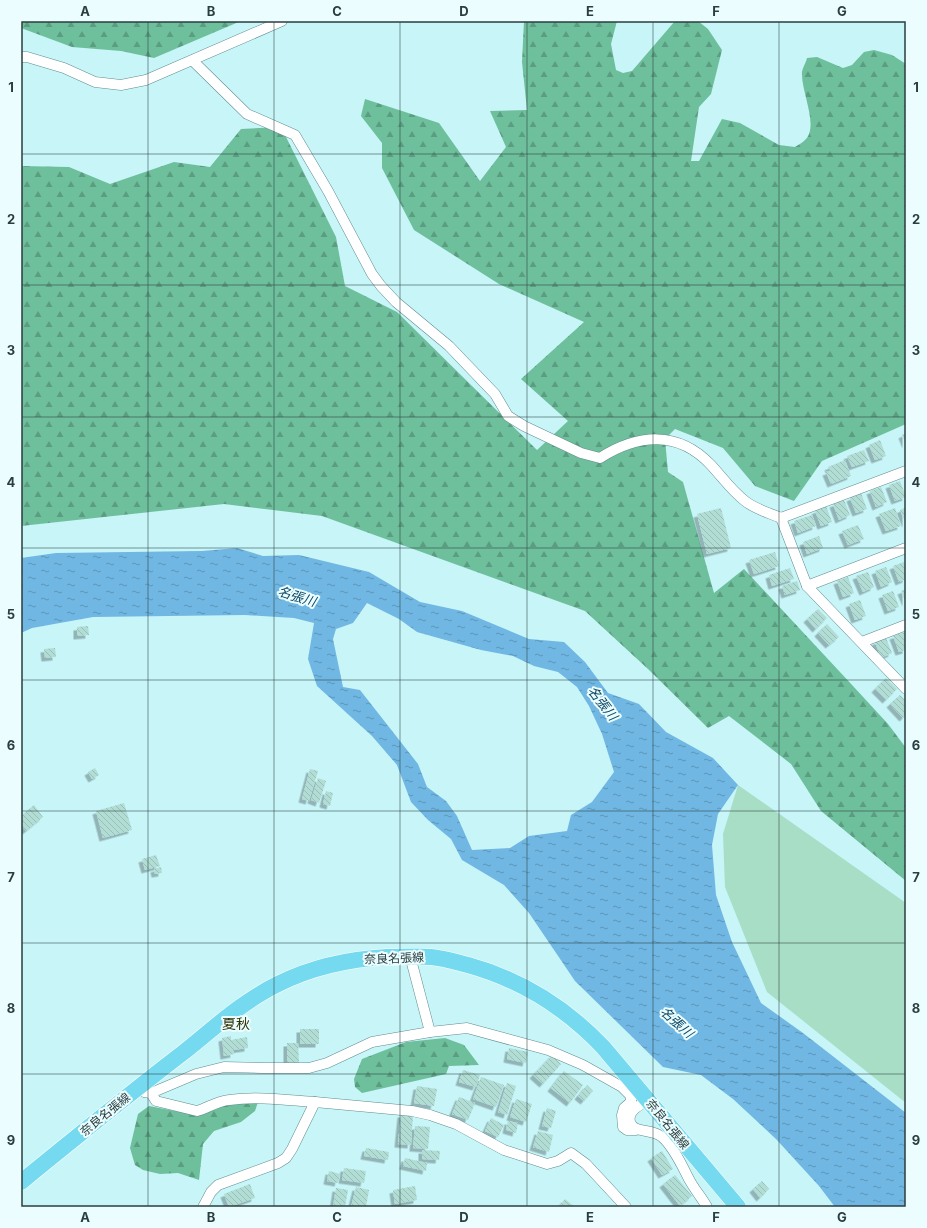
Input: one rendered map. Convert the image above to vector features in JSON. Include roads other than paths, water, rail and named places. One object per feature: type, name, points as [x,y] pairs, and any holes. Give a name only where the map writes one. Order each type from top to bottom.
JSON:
[{"type":"main road","name":"奈良名張線","points":[[21,1182],[146,1089],[235,1011],[253,998],[297,976],[339,963],[359,959],[410,956],[433,957],[480,969],[521,984],[549,1001],[589,1032],[738,1207]]},
{"type":"street","points":[[21,57],[27,57],[64,68],[95,82],[121,85],[146,80],[193,61],[254,32],[282,21]]},
{"type":"street","points":[[193,61],[247,114],[295,135],[328,191],[372,274],[381,286],[396,302],[449,346],[494,394],[508,416],[524,426],[581,453],[600,458],[613,450],[638,440],[650,439],[674,442],[694,451],[705,459],[745,502],[781,518],[906,471]]},
{"type":"street","points":[[781,518],[807,586],[906,689]]},
{"type":"street","points":[[807,586],[906,548]]},
{"type":"street","points":[[862,642],[906,626]]},
{"type":"street","points":[[410,956],[430,1032]]},
{"type":"street","points":[[626,1207],[586,1164],[571,1153],[558,1162],[547,1164],[504,1150],[456,1124],[430,1114],[315,1102],[256,1099],[230,1100],[216,1103],[197,1111],[156,1101],[146,1089],[224,1067],[310,1068],[372,1042],[430,1032],[467,1028],[548,1050],[583,1065],[622,1087],[630,1095],[631,1102],[622,1112],[623,1127],[628,1130],[655,1132],[663,1137],[674,1152],[707,1207]]},
{"type":"street","points":[[636,1130],[630,1122],[630,1115],[637,1107],[648,1100]]},
{"type":"street","points":[[203,1207],[211,1192],[218,1185],[278,1163],[286,1158],[315,1102]]},
{"type":"water","name":"名張川","points":[[237,548],[263,556],[299,555],[369,572],[420,602],[462,611],[529,639],[564,642],[585,662],[608,693],[639,704],[666,732],[713,758],[738,785],[718,814],[712,845],[716,895],[732,942],[761,1003],[803,1033],[906,1113],[906,1207],[835,1207],[819,1186],[776,1139],[733,1099],[701,1075],[663,1067],[575,981],[529,913],[504,885],[462,860],[451,839],[428,820],[411,802],[397,765],[372,736],[317,686],[308,659],[314,623],[294,618],[245,615],[93,617],[32,628],[21,633],[21,558],[56,553],[202,551]],"holes":[[[367,603],[399,619],[417,632],[481,650],[513,656],[534,666],[558,672],[577,687],[589,706],[602,734],[614,772],[592,802],[571,815],[567,831],[529,836],[510,848],[472,850],[457,816],[446,801],[427,787],[418,764],[360,690],[343,687],[333,639],[336,629],[353,623]]]},
{"type":"district","name":"夏秋","points":[[236,1023]]}]
